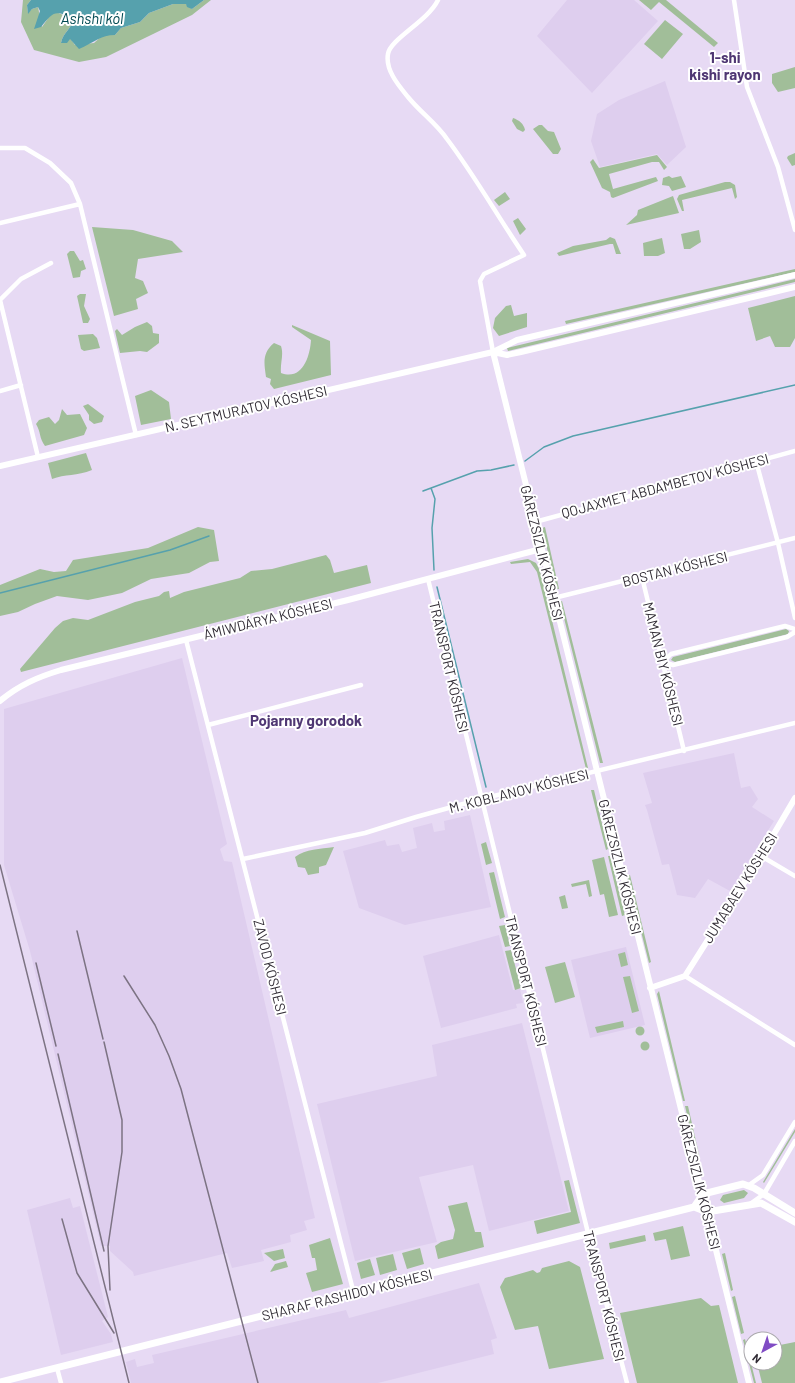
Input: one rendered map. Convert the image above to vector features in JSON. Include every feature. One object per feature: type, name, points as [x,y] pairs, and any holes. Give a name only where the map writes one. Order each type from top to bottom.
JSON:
[{"type":"main road","points":[[795,1213],[770,1202],[707,1212],[694,1207],[702,1194],[738,1185],[749,1185],[764,1194],[770,1202],[795,1222]]},
{"type":"main road","name":"SHARAF RASHIDOV KÓSHESI","points":[[0,1382],[354,1294],[694,1207]]},
{"type":"street","points":[[438,0],[434,8],[421,22],[389,48],[387,56],[389,66],[396,82],[414,104],[447,138],[524,255],[484,274],[480,281],[492,352]]},
{"type":"street","points":[[734,0],[747,87],[778,167],[795,230]]},
{"type":"street","points":[[0,148],[25,148],[50,163],[71,183],[80,204],[136,435]]},
{"type":"street","points":[[0,223],[80,204]]},
{"type":"street","points":[[38,457],[0,300],[21,279],[52,264]]},
{"type":"street","points":[[492,352],[517,340],[795,275]]},
{"type":"street","points":[[492,352],[507,355],[521,352],[795,287]]},
{"type":"street","name":"N. SEYTMURATOV KÓSHESI","points":[[0,466],[492,352]]},
{"type":"street","name":"GÁREZSIZLIK KÓSHESI","points":[[492,352],[749,1383]]},
{"type":"street","points":[[0,391],[21,385]]},
{"type":"street","name":"QOJAXMET ABDAMBETOV KÓSHESI","points":[[535,522],[795,451]]},
{"type":"street","points":[[756,461],[778,543],[795,618]]},
{"type":"street","name":"BOSTAN KÓSHESI","points":[[554,598],[795,538]]},
{"type":"street","name":"ÁMIWDÁRYA KÓSHESI","points":[[0,701],[10,692],[35,678],[542,549]]},
{"type":"street","name":"MAMAN BIY KÓSHESI","points":[[642,577],[684,751]]},
{"type":"street","name":"TRANSPORT KÓSHESI","points":[[428,579],[588,1233],[627,1383]]},
{"type":"street","points":[[785,626],[795,630],[787,637],[673,665],[663,662],[671,654],[785,626]]},
{"type":"street","name":"ZAVOD KÓSHESI","points":[[186,640],[354,1294]]},
{"type":"street","points":[[208,725],[361,685]]},
{"type":"street","name":"M. KOBLANOV KÓSHESI","points":[[243,859],[365,833],[481,799],[795,724]]},
{"type":"street","name":"JUMABAEV KÓSHESI","points":[[685,976],[761,856],[795,798]]},
{"type":"street","points":[[761,856],[795,876]]},
{"type":"street","points":[[650,988],[676,981],[685,976],[795,1045]]},
{"type":"street","points":[[749,1185],[763,1175],[795,1122]]},
{"type":"street","points":[[750,1204],[764,1194],[795,1141]]},
{"type":"street","points":[[57,1368],[60,1383]]},
{"type":"shaded area","points":[[23,0],[31,0],[27,5],[28,13],[32,9],[38,7],[42,27],[51,14],[56,12],[73,19],[61,43],[70,38],[75,45],[94,43],[103,35],[115,35],[121,28],[140,22],[149,13],[173,4],[186,4],[192,9],[204,0],[211,0],[192,15],[106,57],[79,62],[34,50],[21,22]]},
{"type":"shaded area","points":[[567,0],[634,0],[658,21],[592,93],[537,36]]},
{"type":"shaded area","points":[[639,0],[666,0],[718,43],[714,47],[659,2],[651,10]]},
{"type":"shaded area","points":[[665,20],[683,34],[662,59],[644,44]]},
{"type":"shaded area","points":[[795,67],[795,88],[778,92],[772,83],[772,74]]},
{"type":"shaded area","points":[[665,81],[686,147],[667,165],[657,154],[600,167],[591,141],[597,114],[619,100]]},
{"type":"shaded area","points":[[513,118],[522,124],[525,130],[523,132],[517,129],[512,121]]},
{"type":"shaded area","points":[[539,125],[542,125],[548,131],[554,132],[561,149],[558,154],[553,154],[533,129]]},
{"type":"shaded area","points":[[795,153],[795,165],[792,166],[787,158]]},
{"type":"shaded area","points":[[657,155],[667,167],[664,170],[659,162],[652,162],[609,174],[613,189],[656,177],[658,181],[613,198],[611,197],[610,192],[602,188],[590,162],[593,159],[599,168]]},
{"type":"shaded area","points":[[669,176],[672,178],[681,176],[686,187],[672,191],[669,186],[662,185],[663,178]]},
{"type":"shaded area","points":[[725,182],[730,182],[735,185],[737,197],[735,199],[732,188],[682,200],[684,211],[682,211],[677,199],[679,195]]},
{"type":"shaded area","points":[[505,192],[510,199],[499,206],[494,200]]},
{"type":"shaded area","points":[[673,196],[679,213],[626,225],[637,215],[638,210]]},
{"type":"shaded area","points":[[518,218],[526,229],[520,235],[513,221]]},
{"type":"shaded area","points":[[92,227],[133,230],[172,241],[183,252],[138,259],[135,278],[143,281],[148,293],[136,299],[138,309],[114,316]]},
{"type":"shaded area","points":[[699,230],[701,242],[690,249],[684,249],[681,234]]},
{"type":"shaded area","points":[[610,237],[615,239],[621,254],[616,254],[613,244],[559,256],[557,253],[573,246],[606,240]]},
{"type":"shaded area","points":[[662,238],[665,253],[658,256],[644,256],[643,243]]},
{"type":"shaded area","points":[[70,251],[74,251],[80,261],[83,260],[86,269],[81,271],[80,277],[73,278],[67,254]]},
{"type":"shaded area","points":[[795,269],[795,272],[566,324],[565,321]]},
{"type":"shaded area","points":[[795,279],[795,282],[508,351],[507,348]]},
{"type":"shaded area","points":[[80,294],[86,294],[84,306],[90,319],[88,323],[83,323],[77,296]]},
{"type":"shaded area","points":[[795,296],[795,338],[790,347],[775,347],[770,336],[756,341],[748,308]]},
{"type":"shaded area","points":[[511,305],[514,316],[527,313],[527,327],[499,336],[493,328],[495,318],[506,306]]},
{"type":"shaded area","points":[[147,322],[152,326],[153,333],[159,334],[159,343],[147,352],[140,351],[120,353],[115,331],[117,329],[122,335]]},
{"type":"shaded area","points":[[292,325],[330,341],[331,375],[274,389],[270,384],[271,379],[266,377],[265,367],[266,354],[270,347],[274,343],[281,346],[281,373],[288,375],[294,374],[304,366],[309,353],[311,340],[292,327]]},
{"type":"shaded area","points":[[93,334],[97,338],[100,348],[84,351],[81,349],[78,335]]},
{"type":"shaded area","points":[[151,390],[169,402],[171,419],[141,425],[135,396]]},
{"type":"shaded area","points":[[88,404],[104,416],[102,422],[94,424],[89,420],[89,415],[83,406]]},
{"type":"shaded area","points":[[62,409],[67,415],[80,414],[87,428],[84,435],[45,446],[36,424],[39,420],[49,417],[55,424],[59,420]]},
{"type":"shaded area","points":[[86,453],[92,470],[52,479],[48,463]]},
{"type":"shaded area","points":[[198,527],[214,530],[219,561],[210,562],[189,573],[151,579],[122,593],[88,600],[57,596],[18,612],[0,616],[0,585],[40,569],[54,572],[66,571],[73,560],[148,548]]},
{"type":"shaded area","points":[[545,527],[559,589],[557,589],[542,528]]},
{"type":"shaded area","points":[[326,555],[330,560],[334,573],[367,565],[371,583],[21,672],[20,669],[55,628],[63,621],[73,618],[88,620],[135,602],[159,596],[164,592],[169,591],[170,598],[184,592],[240,578],[251,571],[272,569]]},
{"type":"shaded area","points":[[528,559],[536,563],[540,571],[588,768],[586,769],[537,572],[530,562],[511,564],[510,562]]},
{"type":"shaded area","points":[[562,601],[603,763],[600,763],[560,602]]},
{"type":"shaded area","points":[[786,629],[789,631],[788,634],[675,662],[671,660],[673,657]]},
{"type":"shaded area","points":[[182,658],[227,844],[220,849],[224,861],[232,862],[315,1218],[304,1221],[307,1230],[290,1235],[291,1242],[261,1250],[264,1261],[232,1268],[227,1253],[134,1276],[133,1272],[110,1251],[110,1246],[101,1246],[30,951],[4,865],[4,709]]},
{"type":"shaded area","points":[[734,753],[741,788],[750,786],[758,799],[752,807],[774,821],[730,891],[708,879],[695,898],[677,895],[669,864],[662,865],[645,805],[652,803],[643,773]]},
{"type":"shaded area","points":[[591,790],[594,790],[608,849],[606,850]]},
{"type":"shaded area","points":[[470,815],[491,907],[405,925],[359,908],[343,851],[385,840],[387,846],[399,844],[402,852],[417,848],[413,828],[432,823],[434,832],[445,830],[444,821]]},
{"type":"shaded area","points":[[486,842],[492,863],[486,865],[481,844]]},
{"type":"shaded area","points":[[334,847],[326,865],[319,867],[319,873],[308,875],[305,868],[298,867],[295,857],[299,854]]},
{"type":"shaded area","points":[[608,856],[610,856],[625,915],[622,916]]},
{"type":"shaded area","points":[[604,857],[618,915],[609,917],[604,894],[600,895],[592,860]]},
{"type":"shaded area","points":[[494,872],[505,917],[500,919],[489,873]]},
{"type":"shaded area","points":[[630,875],[651,962],[649,963],[627,876]]},
{"type":"shaded area","points":[[589,880],[592,896],[589,897],[586,884],[572,887],[571,884]]},
{"type":"shaded area","points":[[565,895],[568,908],[562,909],[559,897]]},
{"type":"shaded area","points":[[505,925],[510,946],[505,947],[499,926]]},
{"type":"shaded area","points":[[499,935],[513,990],[520,989],[523,1003],[516,1004],[517,1008],[441,1028],[423,956]]},
{"type":"shaded area","points":[[626,947],[645,1025],[590,1038],[571,960]]},
{"type":"shaded area","points":[[511,950],[521,988],[515,990],[505,951]]},
{"type":"shaded area","points":[[625,952],[628,965],[621,967],[618,954]]},
{"type":"shaded area","points":[[565,962],[575,997],[555,1003],[545,967]]},
{"type":"shaded area","points":[[630,976],[639,1011],[632,1013],[623,977]]},
{"type":"shaded area","points":[[659,991],[685,1101],[683,1101],[657,994]]},
{"type":"shaded area","points":[[623,1021],[624,1027],[597,1033],[595,1027]]},
{"type":"shaded area","points":[[522,1023],[569,1211],[489,1231],[473,1165],[419,1177],[437,1242],[355,1261],[317,1104],[437,1076],[432,1045]]},
{"type":"shaded area","points":[[640,1026],[645,1031],[640,1036],[635,1031]]},
{"type":"shaded area","points":[[643,1042],[647,1042],[649,1046],[647,1050],[643,1050],[641,1048],[641,1044]]},
{"type":"shaded area","points":[[685,1106],[688,1106],[700,1159],[697,1160]]},
{"type":"shaded area","points":[[795,1129],[795,1132],[764,1183],[763,1182]]},
{"type":"shaded area","points":[[569,1180],[580,1223],[537,1234],[534,1221],[571,1212],[564,1181]]},
{"type":"shaded area","points":[[744,1190],[748,1193],[744,1198],[724,1203],[720,1200],[723,1195]]},
{"type":"shaded area","points":[[70,1198],[73,1208],[80,1206],[108,1317],[102,1321],[111,1334],[113,1342],[61,1355],[27,1210]]},
{"type":"shaded area","points":[[467,1202],[475,1232],[481,1232],[484,1247],[438,1259],[435,1246],[441,1242],[453,1239],[455,1230],[448,1206]]},
{"type":"shaded area","points":[[683,1226],[690,1256],[671,1260],[666,1239],[655,1241],[653,1233]]},
{"type":"shaded area","points":[[645,1235],[646,1241],[610,1249],[609,1243]]},
{"type":"shaded area","points":[[330,1238],[343,1284],[312,1292],[306,1273],[317,1270],[315,1258],[312,1258],[309,1245]]},
{"type":"shaded area","points":[[420,1248],[424,1264],[407,1269],[402,1253]]},
{"type":"shaded area","points":[[283,1249],[285,1258],[274,1261],[264,1253]]},
{"type":"shaded area","points":[[725,1253],[733,1290],[731,1291],[722,1254]]},
{"type":"shaded area","points":[[393,1254],[397,1270],[380,1275],[376,1258]]},
{"type":"shaded area","points":[[370,1259],[375,1275],[361,1279],[357,1263]]},
{"type":"shaded area","points":[[286,1261],[288,1267],[270,1272],[275,1264]]},
{"type":"shaded area","points":[[569,1261],[580,1267],[604,1359],[549,1369],[538,1326],[515,1330],[500,1287],[505,1278],[533,1270],[537,1273],[540,1272],[542,1268]]},
{"type":"shaded area","points":[[479,1283],[497,1338],[491,1340],[494,1354],[378,1383],[131,1383],[126,1362],[135,1359],[137,1367],[154,1363],[152,1355],[346,1310],[349,1318]]},
{"type":"shaded area","points":[[735,1296],[744,1331],[741,1334],[732,1297]]},
{"type":"shaded area","points":[[701,1298],[711,1306],[719,1305],[738,1383],[637,1383],[620,1313]]},
{"type":"shaded area","points":[[795,1342],[795,1383],[762,1383],[759,1371],[783,1371],[783,1344]]},
{"type":"shaded area","points":[[751,1371],[753,1371],[756,1383],[754,1383]]},
{"type":"water","name":"Ashshı kól","points":[[31,0],[204,0],[192,9],[187,7],[186,4],[173,4],[149,13],[140,22],[121,28],[115,35],[101,38],[79,49],[70,39],[67,43],[61,43],[73,19],[67,16],[58,13],[52,15],[41,27],[34,29],[40,11],[38,7],[32,9],[28,14],[27,5]]},
{"type":"waterway","points":[[525,461],[544,447],[573,436],[795,385]]},
{"type":"waterway","points":[[423,491],[477,471],[491,470],[514,465]]},
{"type":"waterway","points":[[431,488],[435,499],[432,528],[434,570]]},
{"type":"waterway","points":[[0,593],[170,550],[209,536]]},
{"type":"waterway","points":[[437,587],[486,787]]},
{"type":"railway","points":[[0,865],[129,1383]]},
{"type":"railway","points":[[77,931],[103,1039]]},
{"type":"railway","points":[[36,963],[56,1046]]},
{"type":"railway","points":[[124,976],[155,1025],[169,1056],[181,1089],[258,1383]]},
{"type":"railway","points":[[104,1042],[122,1120],[122,1152],[108,1246],[110,1290]]},
{"type":"railway","points":[[58,1054],[104,1251]]},
{"type":"railway","points":[[62,1219],[77,1273],[114,1333]]},
{"type":"district","name":"1-shi kishi rayon","points":[[725,66]]},
{"type":"district","name":"Pojarnıy gorodok","points":[[306,721]]}]
